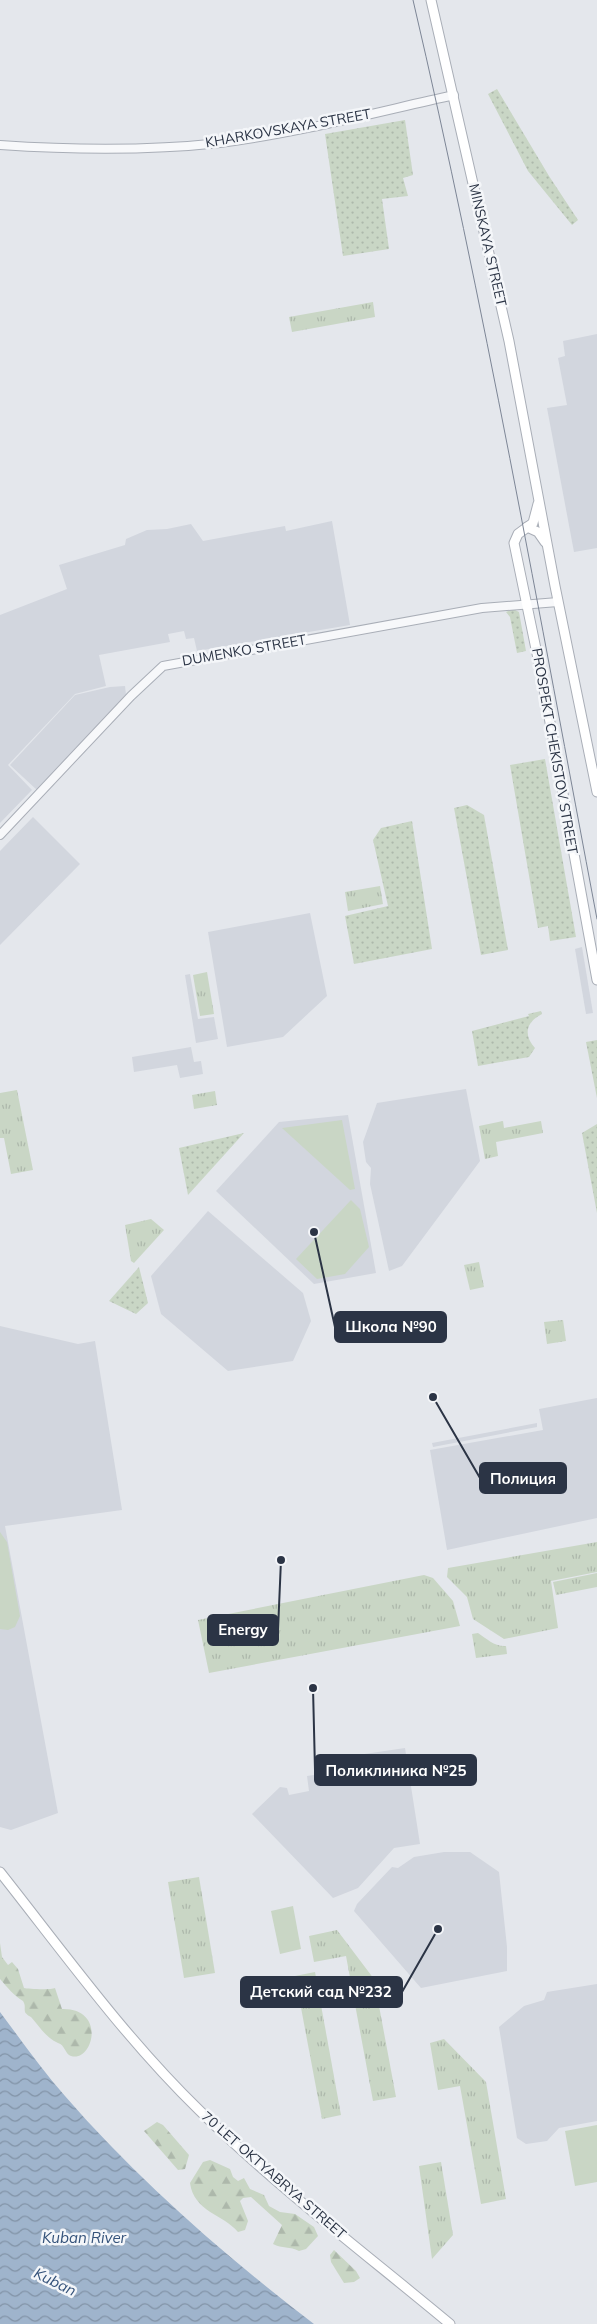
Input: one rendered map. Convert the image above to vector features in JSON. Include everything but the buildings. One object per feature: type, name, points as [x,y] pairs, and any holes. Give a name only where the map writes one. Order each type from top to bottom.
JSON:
[{"type":"main road","name":"MINSKAYA STREET","points":[[431,0],[507,332],[537,491]]},
{"type":"main road","name":"PROSPEKT CHEKISTOV STREET","points":[[537,491],[535,518],[518,534],[514,543],[597,980]]},
{"type":"main road","points":[[537,491],[597,792]]},
{"type":"main road","points":[[527,527],[542,536],[549,554]]},
{"type":"main road","name":"70 LET OKTYABRYA STREET","points":[[0,1872],[135,2042],[198,2110],[251,2158],[450,2324]]},
{"type":"street","name":"KHARKOVSKAYA STREET","points":[[0,145],[115,150],[220,143],[330,124],[454,95]]},
{"type":"street","name":"DUMENKO STREET","points":[[0,835],[144,682],[163,666],[482,608],[558,602]]},
{"type":"shaded area","points":[[597,334],[597,548],[574,552],[547,408],[567,405],[558,358],[565,356],[563,341]]},
{"type":"shaded area","points":[[332,521],[350,625],[197,651],[194,638],[186,639],[184,631],[168,634],[170,642],[99,655],[106,686],[75,694],[8,765],[32,790],[0,823],[0,615],[67,589],[59,565],[125,545],[126,539],[147,530],[167,529],[191,524],[203,541],[285,526],[286,531]]},
{"type":"shaded area","points":[[125,686],[126,695],[37,790],[10,765],[75,695],[110,687]]},
{"type":"shaded area","points":[[33,817],[80,864],[0,945],[0,851]]},
{"type":"shaded area","points":[[310,913],[327,996],[283,1037],[227,1047],[208,932]]},
{"type":"shaded area","points":[[582,947],[593,1013],[586,1014],[575,949]]},
{"type":"shaded area","points":[[190,974],[198,1019],[214,1017],[218,1039],[196,1043],[185,975]]},
{"type":"shaded area","points":[[191,1047],[194,1062],[201,1061],[203,1074],[180,1078],[177,1065],[134,1072],[132,1057]]},
{"type":"shaded area","points":[[466,1089],[480,1161],[402,1266],[389,1271],[370,1184],[371,1168],[366,1162],[363,1142],[377,1103]]},
{"type":"shaded area","points":[[348,1115],[376,1273],[314,1284],[216,1191],[279,1122]]},
{"type":"shaded area","points":[[208,1211],[303,1293],[311,1321],[293,1361],[228,1371],[161,1314],[151,1276]]},
{"type":"shaded area","points":[[0,1326],[78,1344],[95,1341],[122,1510],[5,1526],[58,1813],[11,1830],[0,1827]]},
{"type":"shaded area","points":[[597,1398],[597,1518],[447,1550],[430,1450],[543,1430],[539,1409]]},
{"type":"shaded area","points":[[537,1423],[537,1427],[433,1447],[432,1443]]},
{"type":"shaded area","points":[[405,1748],[420,1844],[394,1848],[358,1888],[333,1898],[252,1814],[280,1787],[287,1788],[289,1795],[309,1791],[307,1776],[327,1773],[324,1760]]},
{"type":"shaded area","points":[[444,1852],[470,1852],[499,1872],[507,1947],[507,1971],[421,1988],[354,1911],[357,1904],[392,1867],[398,1868],[414,1857]]},
{"type":"shaded area","points":[[597,1984],[597,2121],[559,2128],[547,2141],[526,2144],[517,2138],[499,2027],[524,2006],[544,2000],[547,1992]]},
{"type":"green space","points":[[497,89],[549,176],[578,220],[572,225],[528,171],[488,94]]},
{"type":"green space","points":[[405,120],[413,175],[403,178],[408,196],[382,199],[389,249],[343,256],[325,134]]},
{"type":"green space","points":[[373,302],[375,317],[292,332],[289,317]]},
{"type":"green space","points":[[513,609],[519,612],[526,651],[517,653],[510,617],[506,612]]},
{"type":"green space","points":[[545,759],[576,937],[550,941],[548,926],[538,928],[510,765]]},
{"type":"green space","points":[[467,805],[484,815],[508,950],[481,955],[454,808]]},
{"type":"green space","points":[[412,821],[432,949],[354,964],[345,916],[388,906],[373,840],[381,828]]},
{"type":"green space","points":[[380,886],[383,904],[348,911],[345,892]]},
{"type":"green space","points":[[207,972],[214,1014],[200,1016],[193,975]]},
{"type":"green space","points":[[541,1011],[542,1014],[532,1021],[528,1029],[529,1038],[535,1048],[529,1057],[478,1066],[472,1031]]},
{"type":"green space","points":[[597,1040],[597,1098],[586,1042]]},
{"type":"green space","points":[[17,1090],[33,1170],[11,1174],[4,1138],[0,1138],[0,1093]]},
{"type":"green space","points":[[215,1091],[217,1105],[194,1109],[192,1095]]},
{"type":"green space","points":[[342,1120],[355,1189],[350,1190],[282,1128]]},
{"type":"green space","points":[[503,1121],[504,1128],[541,1121],[543,1133],[496,1142],[498,1156],[485,1159],[479,1126]]},
{"type":"green space","points":[[597,1124],[597,1213],[582,1133]]},
{"type":"green space","points":[[244,1133],[188,1195],[179,1148]]},
{"type":"green space","points":[[351,1200],[360,1209],[369,1247],[345,1274],[317,1279],[296,1259]]},
{"type":"green space","points":[[151,1219],[164,1230],[134,1263],[131,1261],[125,1225]]},
{"type":"green space","points":[[479,1262],[484,1287],[470,1290],[464,1265]]},
{"type":"green space","points":[[139,1267],[148,1303],[136,1314],[109,1301]]},
{"type":"green space","points":[[563,1320],[566,1341],[547,1344],[544,1322]]},
{"type":"green space","points":[[0,1532],[7,1542],[20,1616],[15,1627],[8,1630],[0,1629]]},
{"type":"green space","points":[[597,1542],[597,1572],[551,1581],[558,1628],[504,1639],[473,1619],[467,1597],[447,1577],[448,1568]]},
{"type":"green space","points":[[597,1573],[597,1587],[556,1595],[553,1582]]},
{"type":"green space","points":[[424,1575],[433,1578],[453,1601],[460,1626],[209,1673],[198,1620]]},
{"type":"green space","points":[[478,1633],[495,1644],[506,1646],[507,1654],[476,1658],[472,1634]]},
{"type":"green space","points":[[199,1877],[215,1973],[184,1978],[168,1882]]},
{"type":"green space","points":[[293,1906],[301,1949],[280,1954],[271,1911]]},
{"type":"green space","points":[[337,1930],[374,1979],[396,2097],[373,2101],[346,1956],[314,1962],[309,1936]]},
{"type":"green space","points":[[0,1943],[2,1957],[8,1965],[12,1962],[18,1969],[24,1988],[55,1988],[62,2009],[76,2011],[85,2017],[90,2025],[92,2035],[90,2044],[79,2056],[69,2055],[60,2044],[46,2035],[31,2017],[25,2013],[23,2001],[13,1994],[0,1979]]},
{"type":"green space","points":[[315,1972],[341,2115],[322,2119],[295,1976]]},
{"type":"green space","points":[[444,2039],[486,2082],[506,2199],[481,2204],[460,2086],[438,2090],[430,2043]]},
{"type":"green space","points":[[157,2122],[163,2125],[189,2155],[185,2169],[178,2170],[144,2131]]},
{"type":"green space","points":[[597,2125],[597,2182],[575,2186],[565,2131]]},
{"type":"green space","points":[[210,2160],[230,2169],[233,2177],[238,2181],[244,2178],[250,2189],[264,2195],[269,2206],[280,2212],[295,2214],[314,2227],[318,2236],[306,2249],[299,2251],[273,2244],[282,2225],[251,2197],[243,2198],[240,2201],[248,2221],[245,2230],[238,2232],[203,2207],[193,2193],[190,2183],[203,2162]]},
{"type":"green space","points":[[441,2162],[453,2235],[432,2259],[419,2166]]},
{"type":"green space","points":[[334,2250],[356,2271],[360,2278],[354,2282],[344,2283],[331,2262],[330,2255]]},
{"type":"water","name":"Kuban River","points":[[0,2012],[56,2086],[122,2158],[215,2244],[314,2324],[0,2324]]},
{"type":"tram line","points":[[413,0],[464,229],[487,343],[597,919]]},
{"type":"place","name":"Школа №90","points":[[314,1232]]},
{"type":"place","name":"Полиция","points":[[433,1397]]},
{"type":"place","name":"Energy","points":[[281,1560]]},
{"type":"place","name":"Поликлиника №25","points":[[313,1688]]},
{"type":"place","name":"Детский сад №232","points":[[438,1929]]},
{"type":"water label","name":"Kuban","points":[[55,2282]]}]
